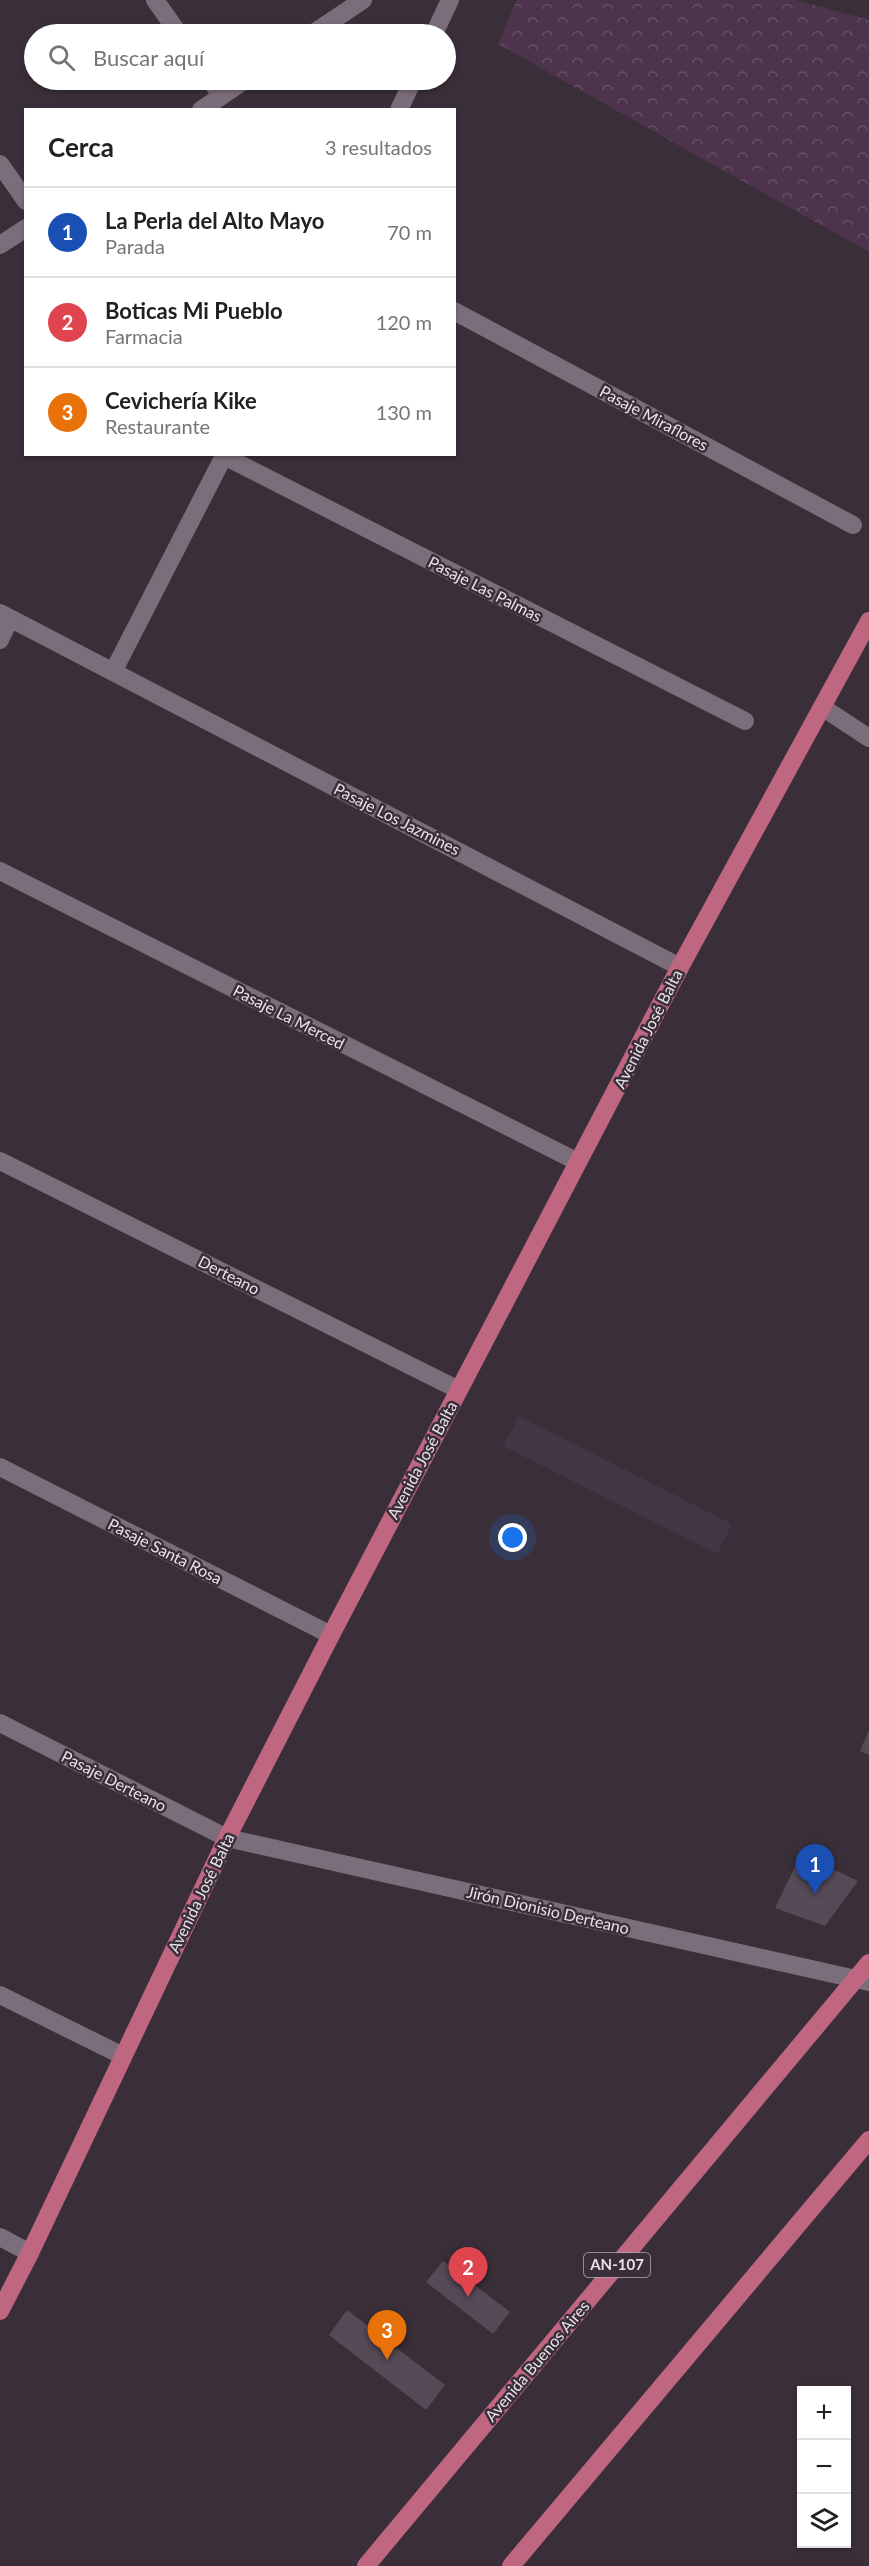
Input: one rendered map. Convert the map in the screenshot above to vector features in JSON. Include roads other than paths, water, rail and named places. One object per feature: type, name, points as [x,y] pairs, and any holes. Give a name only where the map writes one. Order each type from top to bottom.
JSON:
[{"type":"main road","name":"Avenida José Balta","points":[[0,2311],[30,2253],[227,1838],[331,1635],[680,967],[869,621]]},
{"type":"main road","name":"Avenida Buenos Aires","points":[[366,2566],[862,1981],[869,1963]]},
{"type":"main road","points":[[511,2566],[869,2140]]},
{"type":"street","points":[[155,0],[172,24]]},
{"type":"street","points":[[327,24],[363,0]]},
{"type":"street","points":[[439,24],[450,0]]},
{"type":"street","points":[[218,90],[222,96]]},
{"type":"street","points":[[204,108],[231,90]]},
{"type":"street","points":[[400,108],[408,90]]},
{"type":"street","points":[[0,164],[24,198]]},
{"type":"street","points":[[0,245],[24,229]]},
{"type":"street","name":"Pasaje Miraflores","points":[[456,312],[853,525]]},
{"type":"street","points":[[113,672],[224,456]]},
{"type":"street","name":"Pasaje Las Palmas","points":[[227,456],[745,721]]},
{"type":"street","points":[[0,640],[5,616]]},
{"type":"street","name":"Pasaje Los Jazmines","points":[[5,616],[680,967]]},
{"type":"street","points":[[822,707],[869,738]]},
{"type":"street","name":"Pasaje La Merced","points":[[0,872],[579,1162]]},
{"type":"street","name":"Derteano","points":[[0,1161],[459,1390]]},
{"type":"street","name":"Pasaje Santa Rosa","points":[[0,1467],[331,1635]]},
{"type":"street","name":"Pasaje Derteano","points":[[0,1724],[227,1838]]},
{"type":"street","name":"Jirón Dionisio Derteano","points":[[227,1838],[862,1981]]},
{"type":"street","points":[[0,1995],[123,2056]]},
{"type":"street","points":[[0,2237],[30,2253]]},
{"type":"place","name":"La Perla del Alto Mayo","points":[[815,1894]]},
{"type":"place","name":"Boticas Mi Pueblo","points":[[468,2297]]},
{"type":"place","name":"Cevichería Kike","points":[[387,2360]]}]
